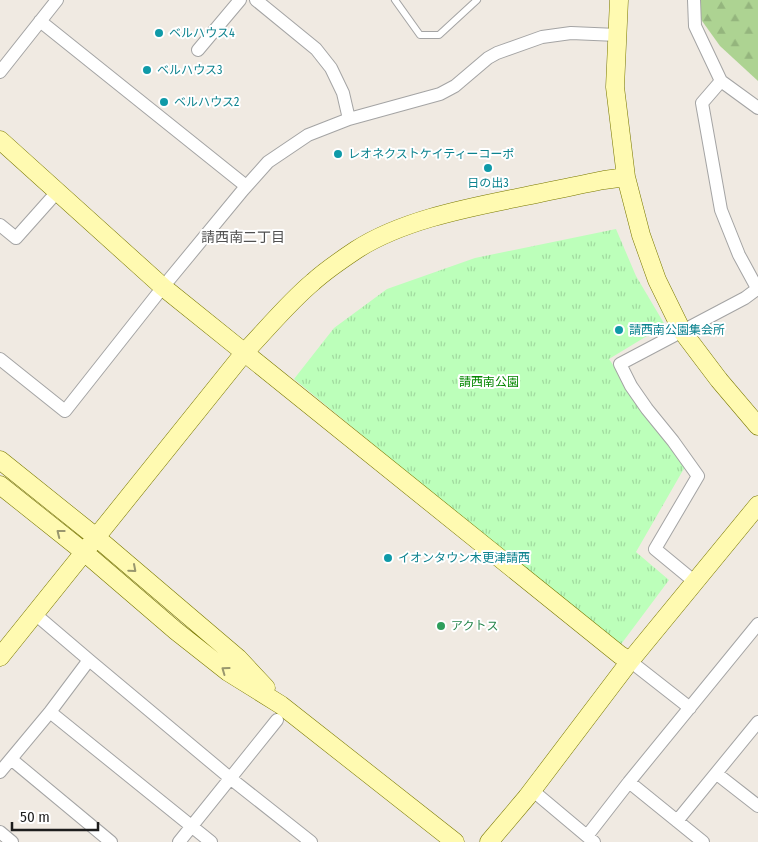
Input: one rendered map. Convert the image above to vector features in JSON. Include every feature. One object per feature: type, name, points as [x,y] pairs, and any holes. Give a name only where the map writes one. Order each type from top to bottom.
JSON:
[{"type":"street","points":[[0,72],[57,0]]},
{"type":"street","points":[[198,50],[240,0]]},
{"type":"street","points":[[256,0],[316,49],[331,68],[343,93],[349,119]]},
{"type":"street","points":[[619,0],[615,86],[626,177],[641,235],[658,280],[682,331],[719,380],[758,426]]},
{"type":"street","points":[[694,0],[695,26],[721,82],[758,108]]},
{"type":"street","points":[[40,22],[246,186]]},
{"type":"street","points":[[0,359],[65,411],[162,287],[246,186],[268,162],[285,150],[308,135],[349,119],[440,94],[456,86],[488,58],[542,37],[571,33],[617,35]]},
{"type":"street","points":[[695,582],[655,548],[698,476],[647,409],[631,386],[620,364],[746,298],[758,289],[739,255],[721,210],[702,103],[721,82]]},
{"type":"street","points":[[0,140],[162,287],[620,655],[690,708]]},
{"type":"street","points":[[0,657],[244,354],[312,282],[357,249],[414,224],[464,208],[626,177]]},
{"type":"street","points":[[0,225],[16,238],[57,192]]},
{"type":"street","points":[[0,460],[96,537],[238,658],[279,713]]},
{"type":"street","points":[[0,485],[84,552],[176,631],[279,713],[454,842]]},
{"type":"street","points":[[489,842],[532,790],[630,661],[758,505]]},
{"type":"street","points":[[35,614],[230,778],[311,842]]},
{"type":"street","points":[[532,790],[591,839],[629,782],[758,624]]},
{"type":"street","points":[[0,772],[50,712],[89,660]]},
{"type":"street","points":[[50,712],[211,842]]},
{"type":"street","points":[[179,842],[279,713]]},
{"type":"street","points":[[677,821],[758,722]]},
{"type":"street","points":[[11,759],[111,842]]},
{"type":"street","points":[[717,774],[758,806]]},
{"type":"street","points":[[629,782],[702,842]]},
{"type":"street","points":[[0,832],[12,842]]},
{"type":"lane","points":[[395,0],[420,35],[439,35],[477,0]]},
{"type":"green space","points":[[687,0],[758,0],[758,81],[720,46]]},
{"type":"green space","name":"請西南公園","points":[[616,229],[636,276],[665,325],[609,359],[645,412],[686,465],[636,552],[669,580],[619,647],[294,379],[334,328],[387,289],[475,258]]},
{"type":"place","name":"ベルハウス4","points":[[159,33]]},
{"type":"place","name":"ベルハウス3","points":[[147,70]]},
{"type":"place","name":"ベルハウス2","points":[[164,102]]},
{"type":"place","name":"レオネクストケイティーコーポ","points":[[338,154]]},
{"type":"place","name":"日の出3","points":[[488,168]]},
{"type":"place","name":"請西南公園集会所","points":[[619,330]]},
{"type":"place","name":"イオンタウン木更津請西","points":[[388,558]]},
{"type":"place","name":"アクトス","points":[[441,626]]},
{"type":"district","name":"請西南二丁目","points":[[243,237]]}]
